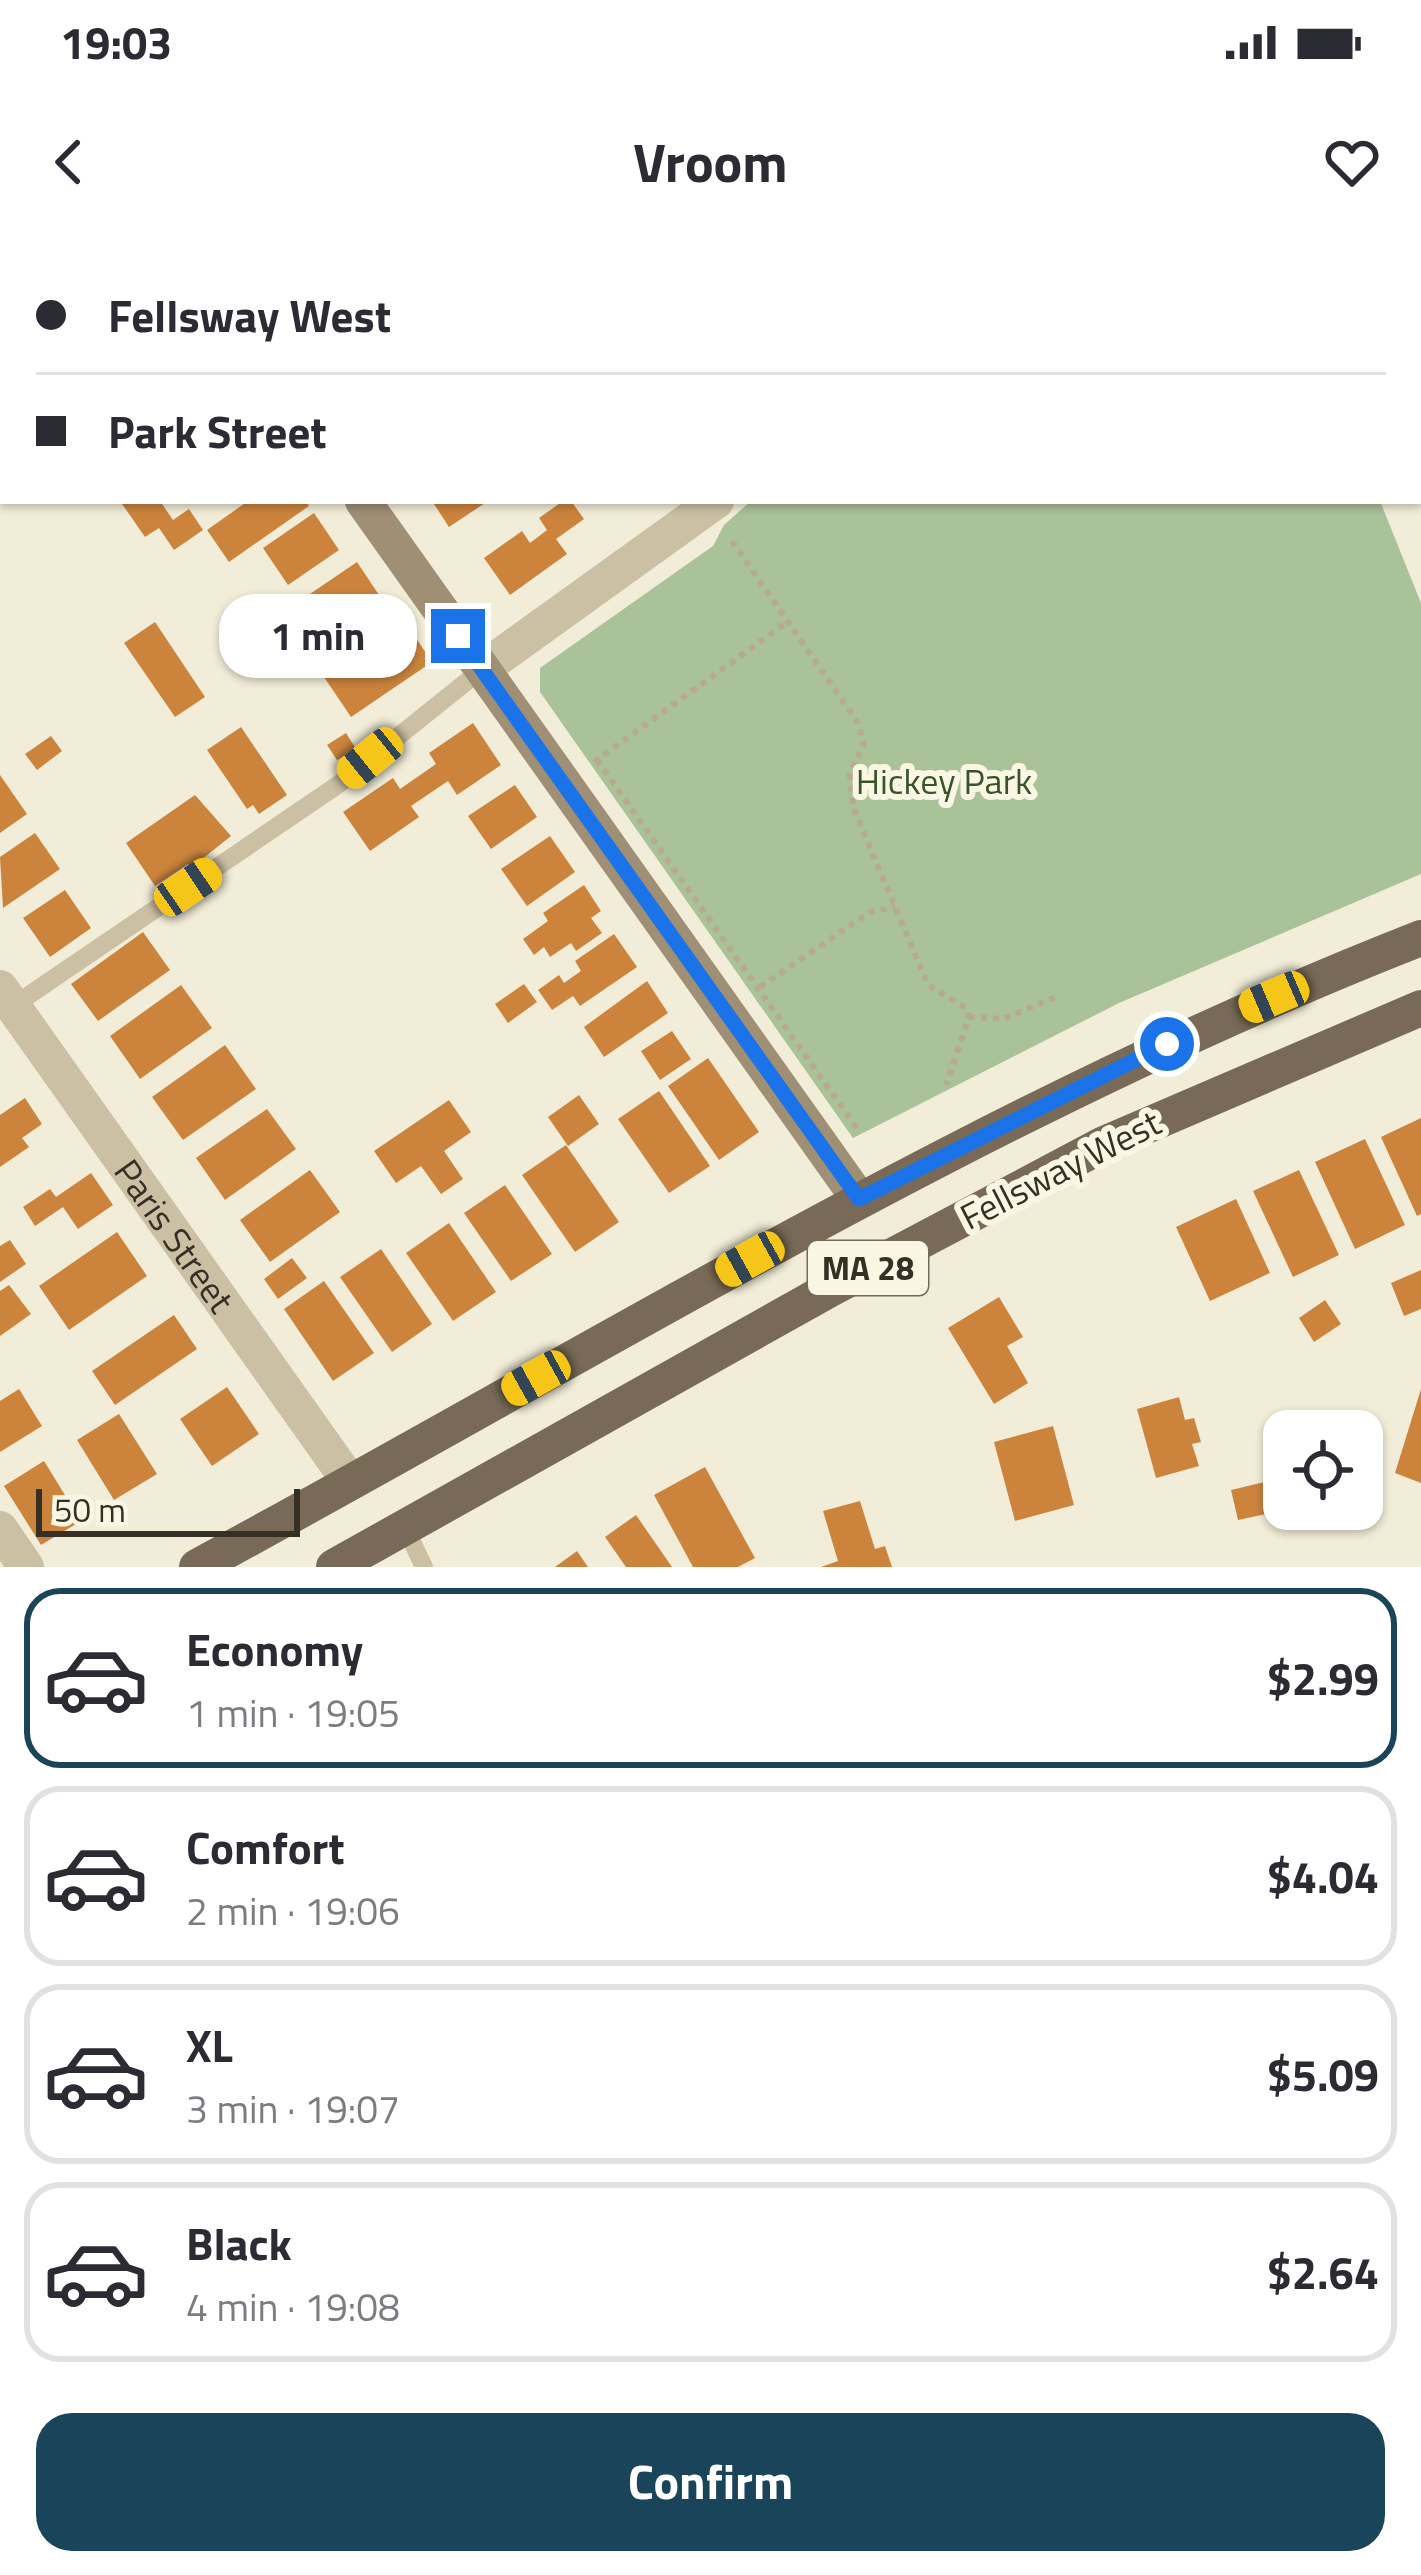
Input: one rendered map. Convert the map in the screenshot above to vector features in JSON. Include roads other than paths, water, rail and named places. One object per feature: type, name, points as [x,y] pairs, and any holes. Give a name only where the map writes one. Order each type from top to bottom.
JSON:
[{"type":"main road","name":"Fellsway West","points":[[197,1567],[859,1199],[1097,1076],[1421,938]]},
{"type":"main road","name":"Fellsway West","points":[[334,1567],[832,1288],[1104,1144],[1421,1008]]},
{"type":"street","points":[[366,504],[859,1199]]},
{"type":"street","points":[[482,670],[712,504]]},
{"type":"street","name":"Paris Street","points":[[6,997],[350,1482]]},
{"type":"street","points":[[0,1529],[26,1567]]},
{"type":"lane","points":[[6,997],[339,784],[482,670]]},
{"type":"lane","points":[[406,1527],[424,1567]]},
{"type":"park label","name":"Hickey Park","points":[[944,780]]}]
